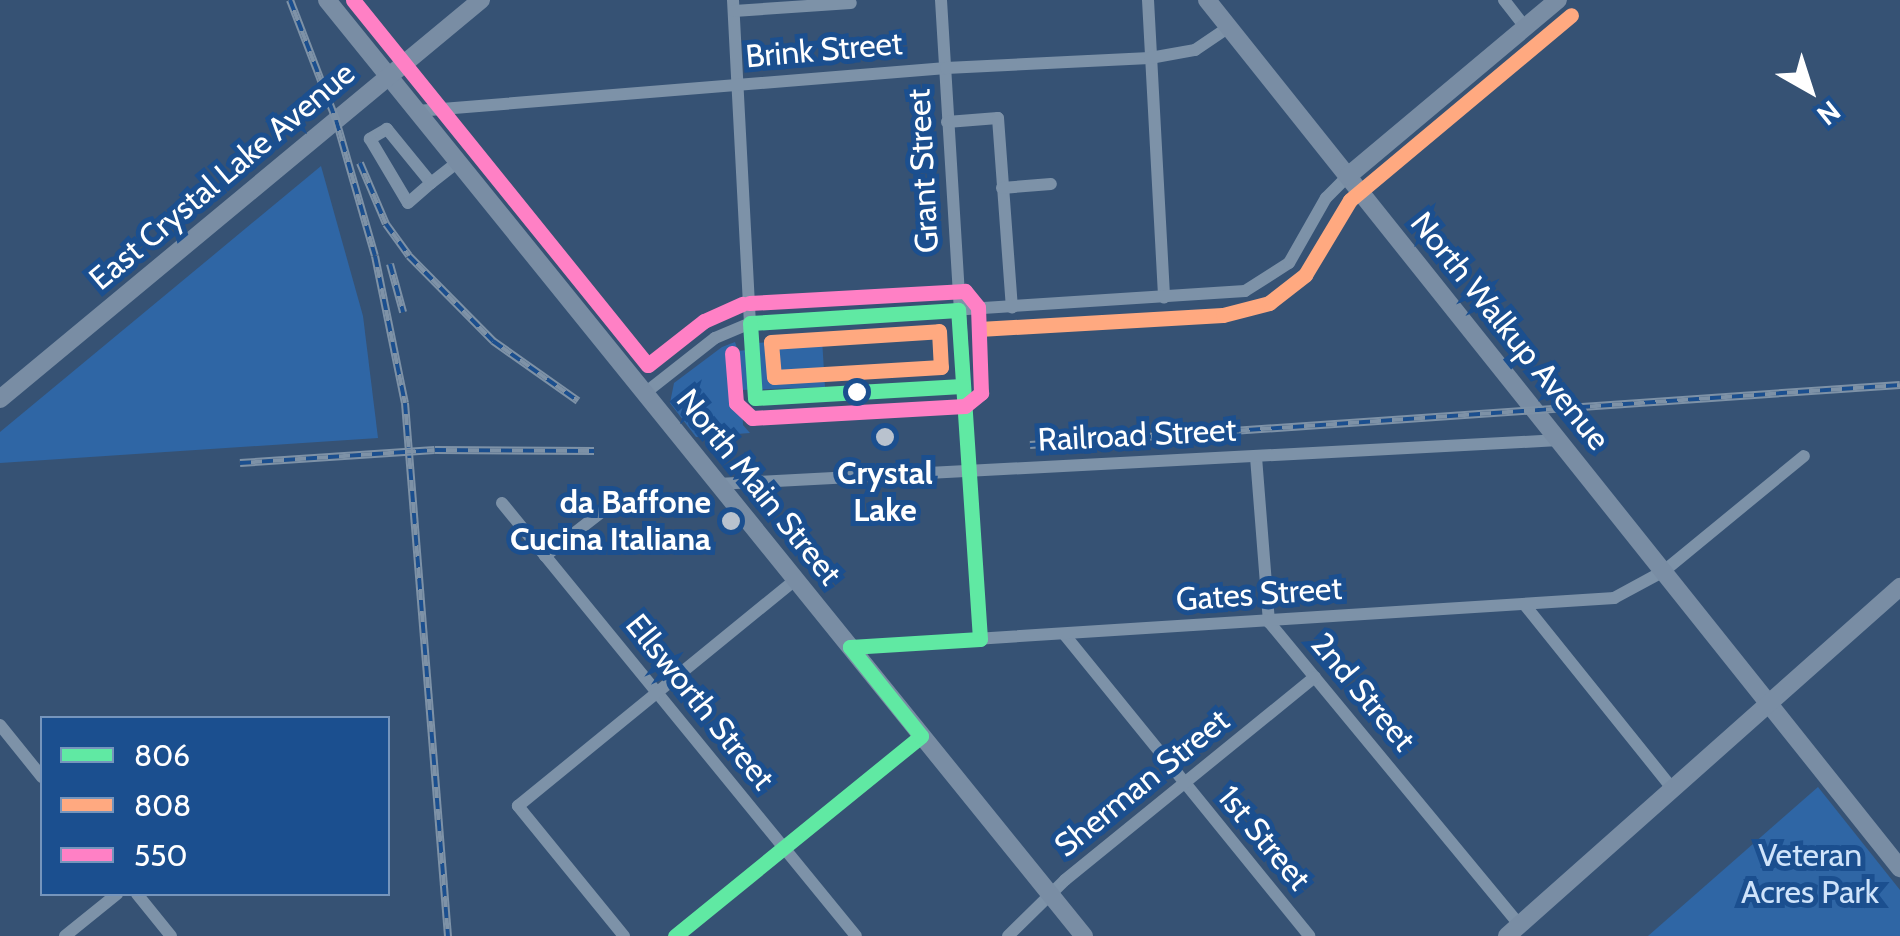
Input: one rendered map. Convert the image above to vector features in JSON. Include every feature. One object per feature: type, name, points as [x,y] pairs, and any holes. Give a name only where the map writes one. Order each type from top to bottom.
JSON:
[{"type":"street","name":"North Main Street","points":[[327,0],[1084,936]]},
{"type":"street","name":"East Crystal Lake Avenue","points":[[0,398],[482,0]]},
{"type":"street","name":"Grant Street","points":[[941,0],[980,639]]},
{"type":"street","points":[[1148,0],[1164,298]]},
{"type":"street","name":"North Walkup Avenue","points":[[1207,0],[1900,868]]},
{"type":"street","points":[[1504,0],[1525,27]]},
{"type":"street","points":[[645,393],[715,338],[750,324],[1245,292],[1277,274],[1348,176],[1558,0]]},
{"type":"street","points":[[750,324],[733,6],[852,3]]},
{"type":"street","name":"Brink Street","points":[[416,111],[946,68],[1150,58],[1195,50],[1229,27]]},
{"type":"street","points":[[946,122],[998,118],[1012,307]]},
{"type":"street","points":[[432,183],[387,129],[370,139],[408,203],[458,162]]},
{"type":"street","points":[[1002,188],[1051,184]]},
{"type":"street","name":"Railroad Street","points":[[718,484],[1559,440]]},
{"type":"street","name":"Gates Street","points":[[850,647],[1625,596],[1664,571],[1804,456]]},
{"type":"street","name":"2nd Street","points":[[1256,457],[1268,622],[1316,677],[1514,930]]},
{"type":"street","name":"Ellsworth Street","points":[[502,503],[856,936]]},
{"type":"street","points":[[545,556],[613,503]]},
{"type":"street","points":[[624,936],[518,806],[796,580]]},
{"type":"street","points":[[1514,930],[1766,700],[1900,587]]},
{"type":"street","points":[[1524,604],[1671,787]]},
{"type":"street","name":"1st Street","points":[[1064,634],[1309,936]]},
{"type":"street","name":"Sherman Street","points":[[1008,936],[1184,784],[1316,677]]},
{"type":"street","points":[[0,726],[40,776]]},
{"type":"street","points":[[675,936],[921,736]]},
{"type":"street","points":[[65,936],[115,896]]},
{"type":"street","points":[[139,896],[171,936]]},
{"type":"green space","points":[[321,166],[363,316],[378,438],[0,463],[0,432]]},
{"type":"green space","points":[[822,339],[825,387],[742,390],[743,425],[750,433],[696,437],[670,403],[674,383],[722,347],[735,342],[738,351],[755,349],[755,343]]},
{"type":"green space","name":"Veteran Acres Park","points":[[1818,787],[1900,890],[1900,936],[1648,936]]},
{"type":"railway","points":[[290,0],[336,120],[375,256],[405,403],[448,936]]},
{"type":"railway","points":[[360,163],[386,224],[409,256],[493,341],[578,401]]},
{"type":"railway","points":[[390,264],[403,312]]},
{"type":"railway","points":[[1030,445],[1900,385]]},
{"type":"railway","points":[[240,463],[435,450],[594,451]]},
{"type":"transit line","name":"550","points":[[353,0],[648,365],[704,321],[742,304]]},
{"type":"transit line","name":"808","points":[[979,329],[1223,315],[1269,303],[1305,275],[1350,200],[1571,15]]},
{"type":"transit line","name":"550","points":[[732,353],[736,403],[752,418],[965,406],[981,393],[978,307],[965,291],[749,303]]},
{"type":"transit line","name":"806","points":[[850,647],[980,639],[958,310],[750,323],[755,398],[962,386]]},
{"type":"transit line","name":"808","points":[[939,331],[941,367],[774,377],[771,342],[939,331]]},
{"type":"transit line","name":"806","points":[[675,936],[921,736],[850,647]]},
{"type":"place","name":"Crystal Lake","points":[[885,437]]},
{"type":"place","name":"da Baffone Cucina Italiana","points":[[731,521]]}]
